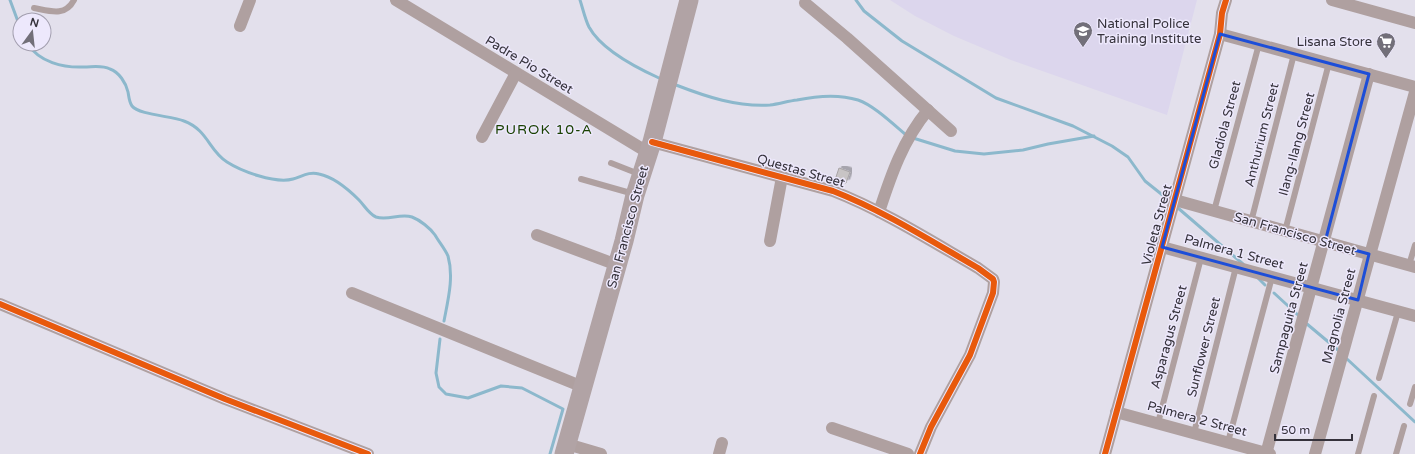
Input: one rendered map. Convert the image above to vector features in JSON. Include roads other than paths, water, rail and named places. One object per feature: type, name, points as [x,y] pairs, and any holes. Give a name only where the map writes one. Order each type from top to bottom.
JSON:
[{"type":"main road","name":"San Francisco Street","points":[[565,449],[617,265],[635,195],[650,148],[689,0]]},
{"type":"street","points":[[240,26],[250,0]]},
{"type":"street","name":"Padre Pio Street","points":[[396,0],[516,73],[650,148]]},
{"type":"street","name":"Violeta Street","points":[[1105,454],[1220,34],[1222,13],[1226,0]]},
{"type":"street","points":[[1332,0],[1415,23]]},
{"type":"street","points":[[805,3],[847,38],[951,131]]},
{"type":"street","points":[[1220,34],[1415,87]]},
{"type":"street","points":[[482,137],[516,73]]},
{"type":"street","name":"Sampaguita Street","points":[[1267,454],[1370,74]]},
{"type":"street","name":"Magnolia Street","points":[[1315,454],[1358,300],[1369,254],[1415,92]]},
{"type":"street","points":[[879,212],[896,162],[918,121],[928,110]]},
{"type":"street","name":"Questas Street","points":[[650,148],[782,177],[833,191],[879,212],[986,272],[993,279],[993,293],[970,355],[931,427],[920,454]]},
{"type":"street","points":[[770,240],[782,177]]},
{"type":"street","name":"San Francisco Street","points":[[1175,200],[1412,266]]},
{"type":"street","points":[[537,235],[617,265]]},
{"type":"street","name":"Palmera 1 Street","points":[[1162,247],[1415,316]]},
{"type":"street","points":[[352,293],[476,345],[583,387]]},
{"type":"street","points":[[0,304],[225,399],[368,454]]},
{"type":"street","name":"Palmera 2 Street","points":[[1116,412],[1267,454]]},
{"type":"street","points":[[832,428],[908,454]]},
{"type":"street","points":[[565,449],[601,454]]},
{"type":"lane","points":[[34,8],[59,12],[66,10],[71,6],[74,0]]},
{"type":"lane","name":"Gladiola Street","points":[[1214,211],[1258,44]]},
{"type":"lane","name":"Anthurium Street","points":[[1251,222],[1294,54]]},
{"type":"lane","name":"Ilang-Ilang Street","points":[[1285,231],[1329,63]]},
{"type":"lane","points":[[611,163],[642,175]]},
{"type":"lane","points":[[581,179],[635,195]]},
{"type":"lane","points":[[1412,266],[1415,245]]},
{"type":"lane","name":"Asparagus Street","points":[[1158,423],[1201,258]]},
{"type":"lane","name":"Sunflower Street","points":[[1194,433],[1236,267]]},
{"type":"lane","points":[[1228,442],[1272,277]]},
{"type":"lane","points":[[1379,378],[1398,312]]},
{"type":"lane","points":[[1410,404],[1415,387]]},
{"type":"lane","points":[[1358,454],[1374,396]]},
{"type":"lane","points":[[1396,454],[1404,426]]},
{"type":"waterway","points":[[10,0],[14,12]]},
{"type":"waterway","points":[[580,0],[589,27],[602,43],[620,57],[659,78]]},
{"type":"waterway","points":[[856,0],[864,11],[902,41],[996,98],[1073,126],[1112,146],[1128,157],[1145,181],[1170,201]]},
{"type":"waterway","points":[[35,52],[52,63],[60,65],[76,67],[97,66],[113,70],[124,82],[132,106],[141,111],[179,119],[192,125],[203,135],[221,157],[227,162],[241,169],[258,176],[277,180],[293,179],[315,173],[330,178],[345,188],[359,200],[371,214],[376,217],[385,218],[408,216],[415,218],[435,235],[448,256],[450,264],[449,297],[444,321]]},
{"type":"waterway","points":[[676,85],[734,103],[758,105],[770,105],[820,97],[835,96],[851,98],[864,102],[905,134]]},
{"type":"waterway","points":[[913,138],[955,151],[984,154],[1023,150],[1094,136]]},
{"type":"waterway","points":[[1178,208],[1243,264]]},
{"type":"waterway","points":[[1258,278],[1265,285]]},
{"type":"waterway","points":[[1274,293],[1298,315]]},
{"type":"waterway","points":[[1307,324],[1338,350]]},
{"type":"waterway","points":[[440,339],[436,373],[439,387],[446,394],[468,398],[501,386],[522,388],[563,409],[550,454]]},
{"type":"waterway","points":[[1347,359],[1415,422]]},
{"type":"place","name":"National Police Training Institute","points":[[1083,48]]},
{"type":"place","name":"Lisana Store","points":[[1386,59]]},
{"type":"district","name":"PUROK 10-A","points":[[544,129]]}]
